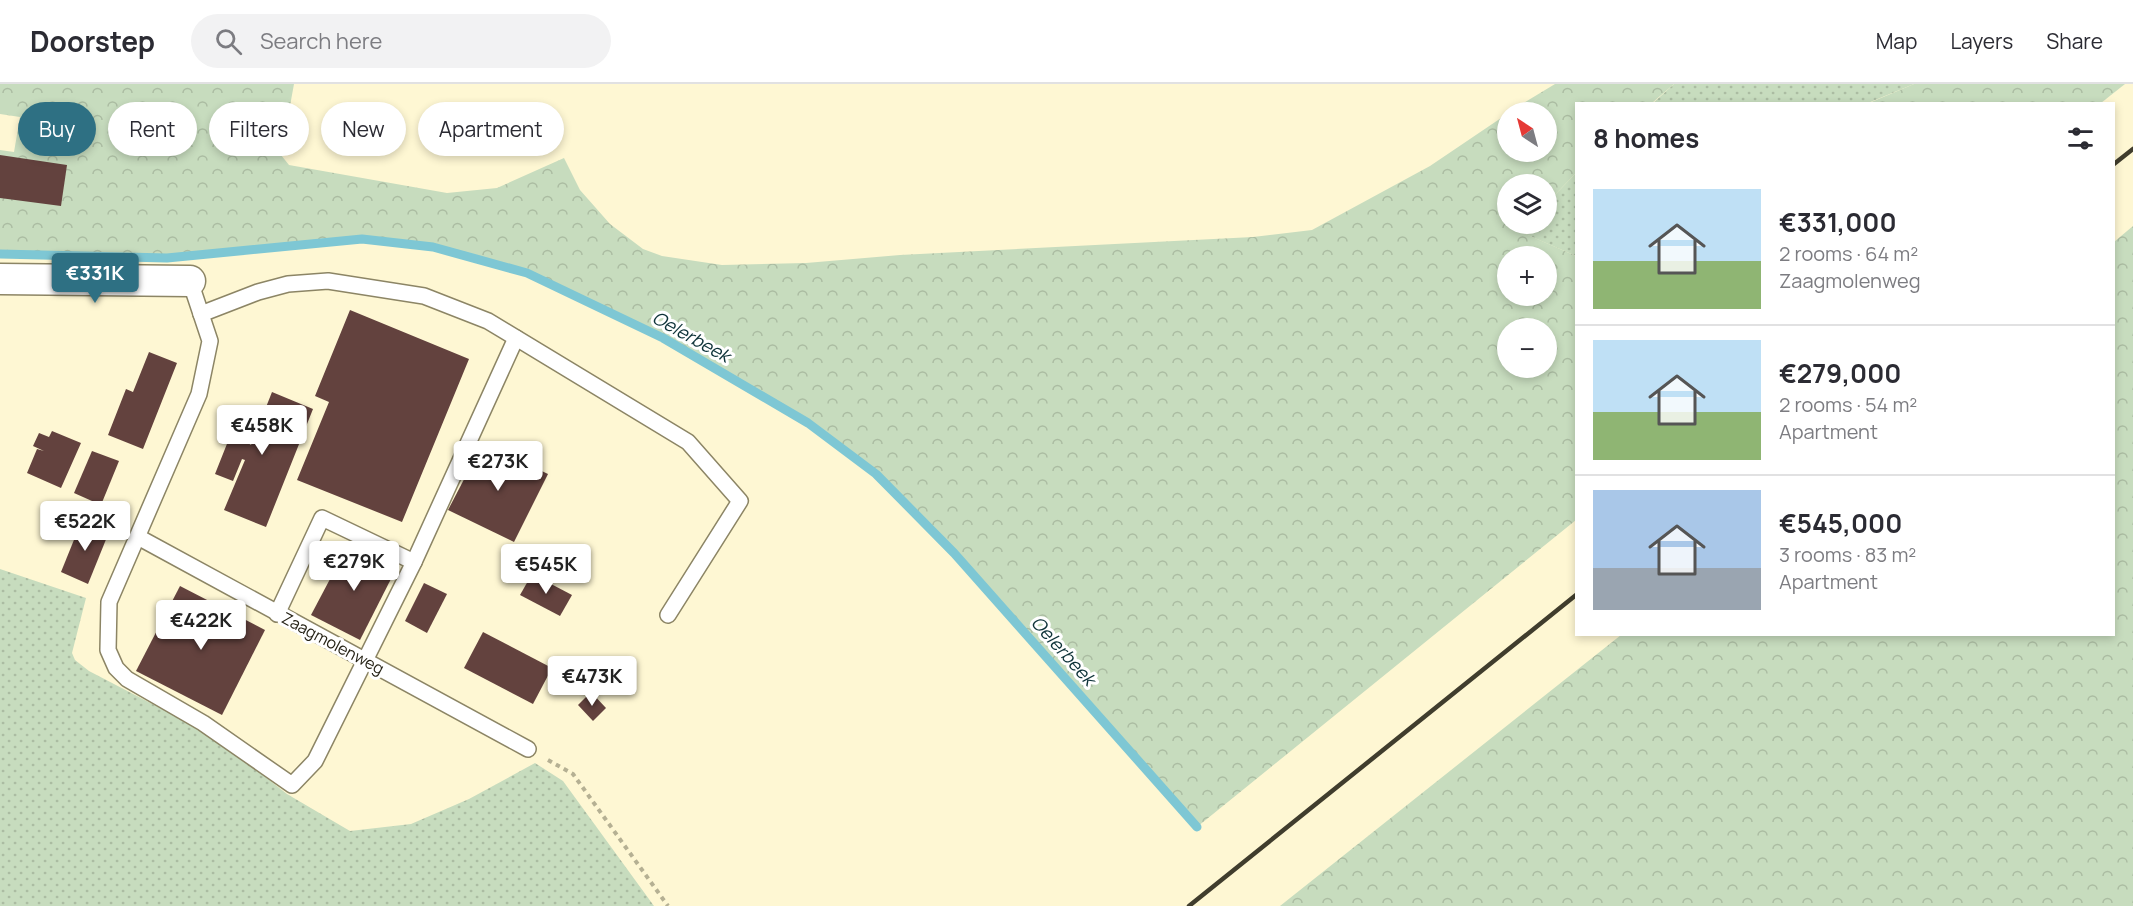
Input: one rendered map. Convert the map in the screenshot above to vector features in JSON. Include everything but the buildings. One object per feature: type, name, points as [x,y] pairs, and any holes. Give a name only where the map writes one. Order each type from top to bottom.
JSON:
[{"type":"street","points":[[0,279],[190,281]]},
{"type":"lane","points":[[190,281],[210,341],[199,394],[109,602],[108,650],[116,668],[127,680],[203,723],[292,785],[315,761],[367,660],[516,338]]},
{"type":"lane","points":[[201,314],[258,292],[288,284],[328,281],[424,296],[488,321],[688,442],[740,501],[668,615]]},
{"type":"lane","points":[[277,614],[322,518],[414,562]]},
{"type":"lane","name":"Zaagmolenweg","points":[[138,537],[528,749]]},
{"type":"path","points":[[528,749],[573,774],[669,906]]},
{"type":"green space","points":[[0,84],[294,84],[291,102],[209,102],[209,156],[282,156],[289,165],[447,193],[497,188],[564,158],[580,190],[610,224],[643,249],[662,256],[722,265],[806,263],[900,255],[1253,237],[1312,230],[1430,166],[1497,121],[1497,162],[1557,162],[1557,102],[1525,102],[1555,84],[1674,84],[1653,102],[1575,102],[1575,174],[1557,193],[1557,174],[1497,174],[1497,234],[1526,234],[1553,246],[1497,246],[1497,306],[1557,306],[1557,248],[1575,256],[1575,521],[1197,827],[954,553],[876,474],[808,423],[663,338],[527,273],[433,247],[362,239],[167,258],[0,254],[0,150],[14,152],[18,129],[18,156],[96,156],[96,102],[18,102],[18,117],[0,114]]},
{"type":"green space","points":[[1674,84],[1914,84],[1870,102],[1654,102]]},
{"type":"green space","points":[[1914,84],[2125,84],[2102,102],[1871,102]]},
{"type":"green space","points":[[1575,174],[1575,256],[1525,234],[1557,234],[1557,193]]},
{"type":"green space","points":[[2133,226],[2133,906],[1280,906],[1620,636],[2115,636],[2115,241]]},
{"type":"green space","points":[[0,569],[86,598],[72,653],[75,660],[89,671],[212,735],[287,794],[350,831],[411,824],[469,799],[535,763],[563,781],[654,906],[0,906]]},
{"type":"waterway","name":"Oelerbeek","points":[[0,254],[167,258],[362,239],[433,247],[527,273],[663,338],[808,423],[876,474],[954,553],[1197,827]]},
{"type":"railway","points":[[2115,163],[2133,149]]},
{"type":"railway","points":[[1189,906],[1575,596]]}]
